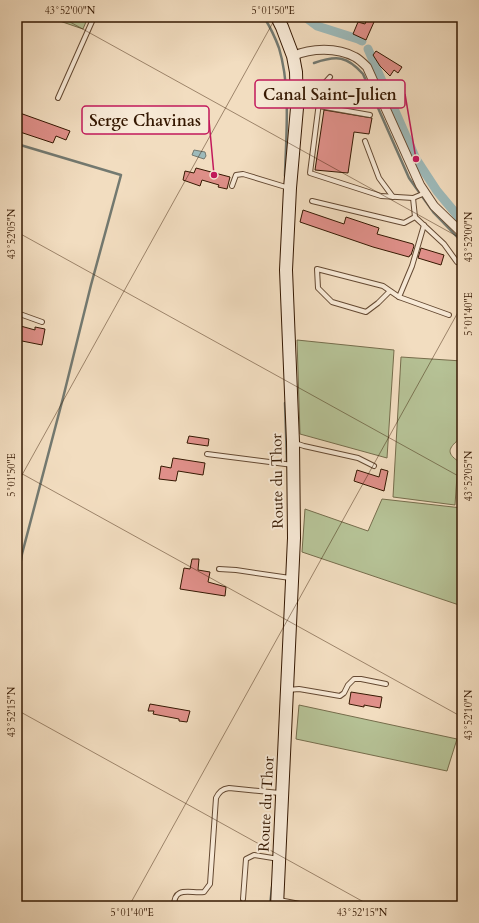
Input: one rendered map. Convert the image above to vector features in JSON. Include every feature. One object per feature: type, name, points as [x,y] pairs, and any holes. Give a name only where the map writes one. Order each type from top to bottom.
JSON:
[{"type":"street","name":"Route du Thor","points":[[277,17],[293,56],[296,72],[297,108],[290,188],[286,270],[293,442],[294,538],[277,903]]},
{"type":"street","points":[[293,56],[301,52],[328,50],[343,51],[356,57],[367,67],[420,185],[434,206],[462,233]]},
{"type":"lane","points":[[58,98],[94,17]]},
{"type":"lane","points":[[330,77],[321,87],[310,173],[381,196],[413,198],[425,192]]},
{"type":"lane","points":[[319,106],[370,115]]},
{"type":"lane","points":[[366,141],[379,178],[393,197]]},
{"type":"lane","points":[[232,186],[236,174],[243,174],[290,188]]},
{"type":"lane","points":[[413,198],[415,217],[444,244],[457,262]]},
{"type":"lane","points":[[312,201],[404,223],[415,217]]},
{"type":"lane","points":[[399,297],[412,266],[424,225]]},
{"type":"lane","points":[[390,291],[366,312],[332,302],[318,288],[317,269],[383,286],[399,297],[449,315]]},
{"type":"lane","points":[[17,313],[42,322]]},
{"type":"lane","points":[[293,442],[304,446],[358,458],[374,466]]},
{"type":"lane","points":[[207,454],[293,465]]},
{"type":"lane","points":[[219,570],[236,570],[292,578]]},
{"type":"lane","points":[[287,690],[299,689],[340,696],[354,679],[386,684]]},
{"type":"lane","points":[[174,906],[174,899],[176,895],[181,892],[204,892],[210,884],[216,798],[219,793],[224,789],[229,788],[277,793],[282,792]]},
{"type":"lane","points":[[243,899],[246,858],[254,855],[279,859]]},
{"type":"lane","points":[[277,903],[310,906]]},
{"type":"green space","points":[[48,17],[88,17],[83,29]]},
{"type":"green space","points":[[297,340],[394,350],[387,458],[300,434]]},
{"type":"green space","points":[[401,357],[462,361],[458,440],[450,450],[450,453],[458,461],[455,505],[393,497]]},
{"type":"green space","points":[[382,499],[462,508],[462,606],[302,552],[305,509],[368,531]]},
{"type":"green space","points":[[299,705],[457,739],[447,771],[296,739]]},
{"type":"water","points":[[194,150],[205,152],[206,156],[204,159],[192,155]]},
{"type":"building","points":[[367,19],[374,22],[366,40],[353,34],[358,22],[365,24]]},
{"type":"building","points":[[376,51],[402,67],[398,73],[394,70],[390,76],[380,66],[373,55]]},
{"type":"building","points":[[324,110],[372,118],[369,134],[354,132],[348,173],[315,170]]},
{"type":"building","points":[[17,112],[70,131],[66,140],[56,136],[53,143],[17,131]]},
{"type":"building","points":[[196,168],[230,177],[227,189],[202,180],[200,186],[183,180],[185,171],[194,173]]},
{"type":"building","points":[[303,210],[344,224],[346,217],[379,228],[377,234],[413,244],[414,246],[411,255],[409,257],[373,247],[300,222]]},
{"type":"building","points":[[421,248],[444,255],[441,265],[418,258]]},
{"type":"building","points":[[17,325],[35,330],[35,327],[45,329],[42,345],[17,340]]},
{"type":"building","points":[[189,436],[209,439],[208,446],[187,443]]},
{"type":"building","points":[[173,458],[205,463],[203,475],[178,471],[176,481],[159,479],[161,466],[171,468]]},
{"type":"building","points":[[381,469],[388,471],[384,491],[354,481],[357,470],[379,477]]},
{"type":"building","points":[[192,559],[199,559],[198,570],[210,572],[208,582],[226,587],[225,596],[180,589],[184,568],[190,569]]},
{"type":"building","points":[[351,692],[382,697],[380,708],[349,704]]},
{"type":"building","points":[[150,704],[190,711],[187,722],[153,714],[154,711],[148,711]]},
{"type":"waterway","points":[[264,17],[279,48],[283,63],[287,111],[285,176]]},
{"type":"waterway","points":[[305,17],[317,26],[362,41]]},
{"type":"waterway","points":[[368,49],[416,159],[437,191],[462,221]]},
{"type":"waterway","points":[[314,63],[335,58],[347,60],[363,74],[409,178],[434,213],[462,242]]},
{"type":"waterway","points":[[17,144],[121,175],[91,285],[22,554],[17,585]]},
{"type":"waterway","points":[[285,403],[287,462]]},
{"type":"waterway","points":[[270,906],[272,887]]},
{"type":"place","name":"Canal Saint-Julien","points":[[416,159]]},
{"type":"place","name":"Serge Chavinas","points":[[214,175]]}]
